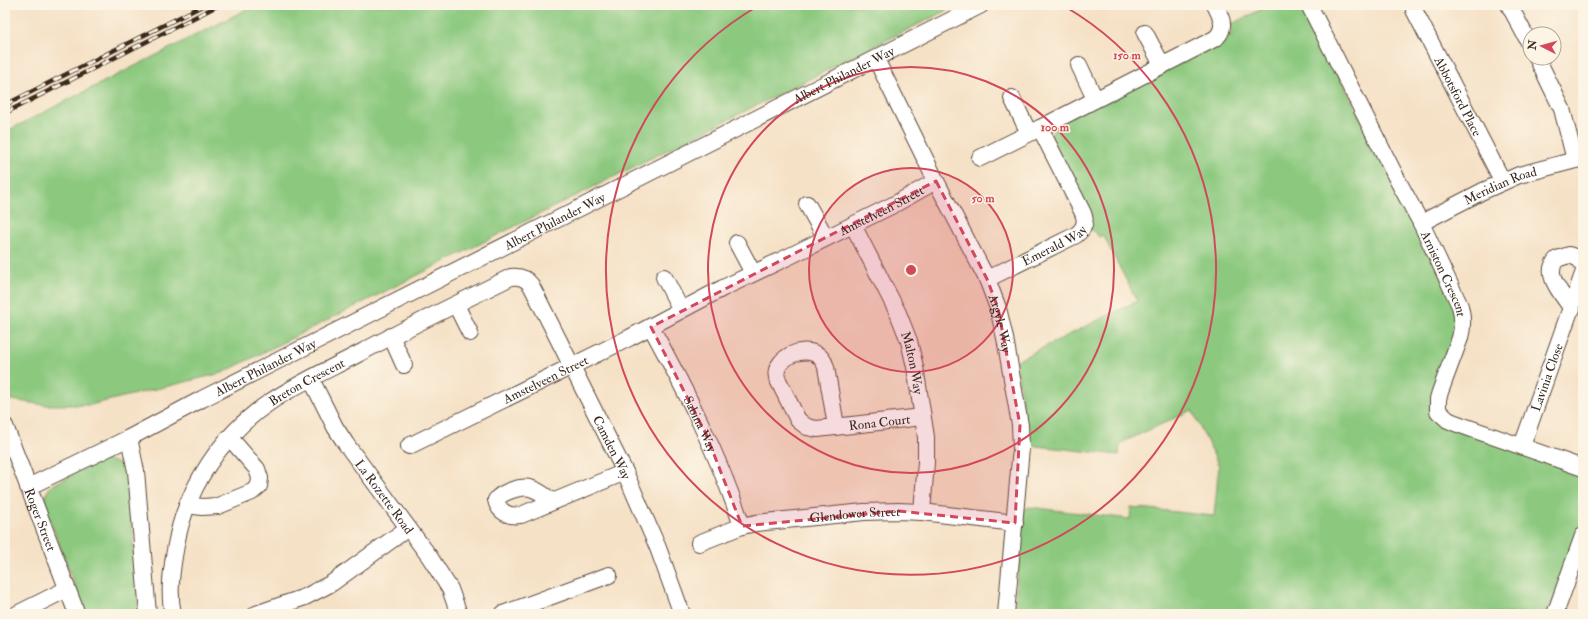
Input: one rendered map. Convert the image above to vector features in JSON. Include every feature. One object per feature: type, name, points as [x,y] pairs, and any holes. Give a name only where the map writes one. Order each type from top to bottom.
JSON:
[{"type":"street","name":"Albert Philander Way","points":[[28,487],[129,438],[208,396],[981,5]]},
{"type":"street","points":[[980,158],[1216,38],[1222,30],[1223,22],[1215,5]]},
{"type":"street","name":"Arniston Crescent","points":[[1309,5],[1398,181],[1421,223],[1457,299],[1463,321],[1460,338],[1438,399],[1438,411],[1448,420],[1455,423],[1583,468]]},
{"type":"street","points":[[1509,5],[1522,29]]},
{"type":"street","name":"Abbotsford Place","points":[[1414,10],[1503,182]]},
{"type":"street","points":[[1145,33],[1162,65]]},
{"type":"street","name":"Argyle Way","points":[[876,59],[936,181],[987,279],[998,308],[1005,338],[1020,425],[1021,448],[1006,614]]},
{"type":"street","points":[[1079,65],[1095,99]]},
{"type":"street","points":[[1541,66],[1562,109],[1579,159]]},
{"type":"street","name":"Emerald Way","points":[[987,279],[1076,235],[1084,228],[1085,224],[1082,211],[1034,130],[1012,98]]},
{"type":"street","name":"Meridian Road","points":[[1421,223],[1503,182],[1531,171],[1579,159]]},
{"type":"street","name":"Amstelveen Street","points":[[408,446],[573,366],[753,273],[854,225],[936,181]]},
{"type":"street","name":"Amstelveen Street","points":[[807,204],[826,238]]},
{"type":"street","name":"Malton Way","points":[[854,225],[905,328],[915,367],[926,450],[922,512]]},
{"type":"street","points":[[737,243],[753,273]]},
{"type":"street","points":[[1572,309],[1552,277],[1551,269],[1557,259],[1569,255],[1580,260],[1583,266]]},
{"type":"street","name":"Lavinia Close","points":[[1522,446],[1572,309],[1583,274]]},
{"type":"street","name":"Breton Crescent","points":[[173,614],[171,579],[172,567],[177,537],[187,505],[211,460],[246,421],[269,402],[310,379],[391,336],[511,277],[524,278],[531,285]]},
{"type":"street","points":[[664,277],[681,310]]},
{"type":"street","name":"Camden Way","points":[[531,285],[625,472],[658,548],[682,614]]},
{"type":"street","points":[[456,305],[470,333]]},
{"type":"street","name":"Sabina Way","points":[[651,326],[706,434],[733,498],[742,526]]},
{"type":"street","points":[[391,336],[404,365]]},
{"type":"street","name":"Rona Court","points":[[836,426],[826,367],[822,359],[816,353],[806,351],[790,356],[778,365],[776,373],[798,420],[803,425],[811,428],[836,426],[922,417]]},
{"type":"street","name":"La Rozette Road","points":[[310,379],[335,427],[346,444],[429,556],[450,589],[459,614]]},
{"type":"street","name":"Roger Street","points":[[5,426],[77,614]]},
{"type":"street","points":[[129,438],[136,472],[148,614]]},
{"type":"street","points":[[187,505],[202,507],[218,506],[252,492],[259,486],[260,478],[257,469],[230,438]]},
{"type":"street","points":[[552,502],[625,472]]},
{"type":"street","name":"Glendower Street","points":[[699,543],[742,526],[772,521],[864,512],[922,512],[1015,523]]},
{"type":"street","points":[[256,614],[305,597],[332,583],[408,528]]},
{"type":"street","points":[[1555,614],[1583,536]]},
{"type":"street","points":[[503,614],[609,575]]},
{"type":"street","points":[[17,614],[67,589]]},
{"type":"highlighted area","points":[[936,181],[987,279],[998,308],[1020,425],[1015,523],[898,511],[742,526],[706,434],[651,327]]},
{"type":"green space","points":[[255,5],[957,5],[222,373],[90,405],[46,405],[11,400],[5,382],[5,132]]},
{"type":"green space","points":[[1270,5],[1303,5],[1455,303],[1455,337],[1429,407],[1430,415],[1436,421],[1583,474],[1583,520],[1549,614],[1024,614],[1015,604],[1023,510],[1029,507],[1130,519],[1131,507],[1214,516],[1219,466],[1192,410],[1123,442],[1120,445],[1119,455],[1028,445],[1016,361],[1137,301],[1103,235],[1099,237],[1090,228],[1051,137],[1054,127],[1057,124],[1231,35],[1232,30],[1230,25]]},
{"type":"green space","points":[[100,460],[114,462],[121,466],[128,477],[139,614],[85,614],[45,506],[45,495],[51,486]]},
{"type":"railway","points":[[5,105],[204,5]]},
{"type":"railway","points":[[5,113],[219,5]]}]
